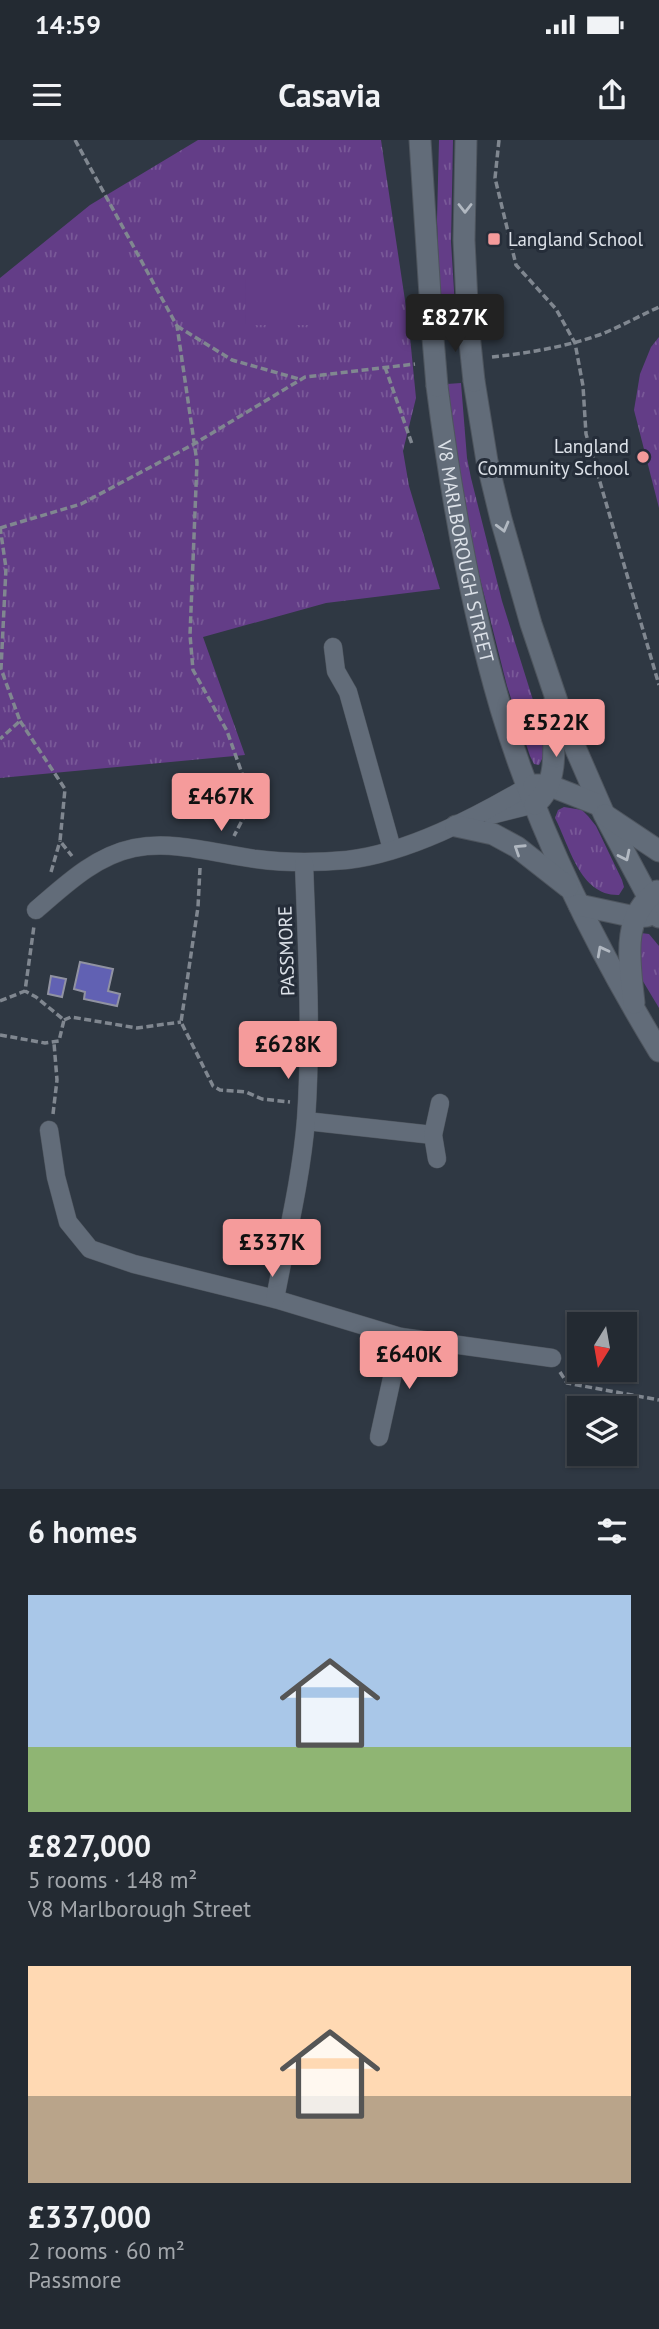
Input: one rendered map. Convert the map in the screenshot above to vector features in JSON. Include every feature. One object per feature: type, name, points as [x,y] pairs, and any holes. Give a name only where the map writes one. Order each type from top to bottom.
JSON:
[{"type":"street","name":"V8 MARLBOROUGH STREET","points":[[420,140],[432,326],[446,453],[472,595],[501,709],[537,792],[576,898],[659,1051]]},
{"type":"street","name":"V8 MARLBOROUGH STREET","points":[[466,140],[464,240],[468,324],[487,461],[501,519],[564,722],[602,810],[656,906]]},
{"type":"street","points":[[333,647],[336,671],[348,692],[392,849]]},
{"type":"street","points":[[537,792],[553,757],[551,687]]},
{"type":"street","points":[[36,909],[89,867],[134,848],[170,847],[304,863],[350,859],[392,849],[537,792],[602,810],[659,851]]},
{"type":"street","points":[[463,823],[517,846],[576,898],[635,917]]},
{"type":"street","name":"PASSMORE","points":[[275,1299],[296,1188],[306,1112],[310,1031],[304,863]]},
{"type":"street","points":[[635,1011],[629,932],[635,917],[656,906]]},
{"type":"street","points":[[437,1160],[433,1135],[440,1103]]},
{"type":"street","points":[[306,1112],[433,1135]]},
{"type":"street","points":[[49,1130],[56,1177],[68,1222],[90,1249],[134,1264],[275,1299],[401,1337],[552,1358]]},
{"type":"street","points":[[379,1437],[401,1337]]},
{"type":"path","points":[[75,140],[177,326],[197,462],[190,635],[193,670],[228,732],[250,796],[248,809],[224,853]]},
{"type":"path","points":[[499,140],[495,178],[516,265],[556,309],[575,343],[583,386],[586,434],[659,685]]},
{"type":"path","points":[[491,357],[516,355],[575,343],[659,307]]},
{"type":"path","points":[[177,326],[232,360],[300,379],[417,364]]},
{"type":"path","points":[[384,368],[412,444]]},
{"type":"path","points":[[89,867],[71,855],[60,841],[65,789],[20,721],[1,669],[6,568],[0,528],[81,504],[194,444],[300,379]]},
{"type":"path","points":[[0,739],[20,721]]},
{"type":"path","points":[[202,850],[198,907],[181,1022],[213,1086],[220,1090],[246,1092],[306,1112]]},
{"type":"path","points":[[25,991],[33,942]]},
{"type":"path","points":[[25,991],[64,1020]]},
{"type":"path","points":[[0,1001],[25,991]]},
{"type":"path","points":[[64,1020],[71,1017],[137,1028],[181,1022]]},
{"type":"path","points":[[0,1035],[17,1040],[54,1043],[59,1041],[64,1020]]},
{"type":"path","points":[[49,1130],[57,1095],[54,1043]]},
{"type":"path","points":[[552,1358],[567,1383],[659,1400]]},
{"type":"green space","points":[[198,140],[381,140],[409,327],[416,398],[403,451],[409,486],[440,589],[326,603],[203,637],[245,755],[0,778],[0,278],[90,205]]},
{"type":"green space","points":[[439,140],[453,140],[451,242],[456,323],[441,325],[437,220]]},
{"type":"green space","points":[[245,276],[315,276],[315,325],[246,325]]},
{"type":"green space","points":[[659,337],[659,508],[634,410],[640,374],[651,347]]},
{"type":"green space","points":[[461,383],[471,478],[502,601],[544,735],[544,755],[539,765],[534,764],[530,756],[507,686],[468,531],[447,384]]},
{"type":"green space","points":[[564,807],[582,810],[596,826],[622,880],[624,887],[619,895],[606,893],[595,887],[578,868],[555,818],[558,810]]},
{"type":"green space","points":[[641,933],[649,934],[659,946],[659,1008],[641,978],[638,936]]},
{"type":"building","points":[[80,962],[113,969],[108,991],[120,994],[117,1006],[84,999],[85,992],[74,989]]},
{"type":"building","points":[[51,976],[66,979],[62,997],[48,994]]},
{"type":"place","name":"Langland School","points":[[494,239]]},
{"type":"place","name":"Langland Community School","points":[[643,457]]}]
